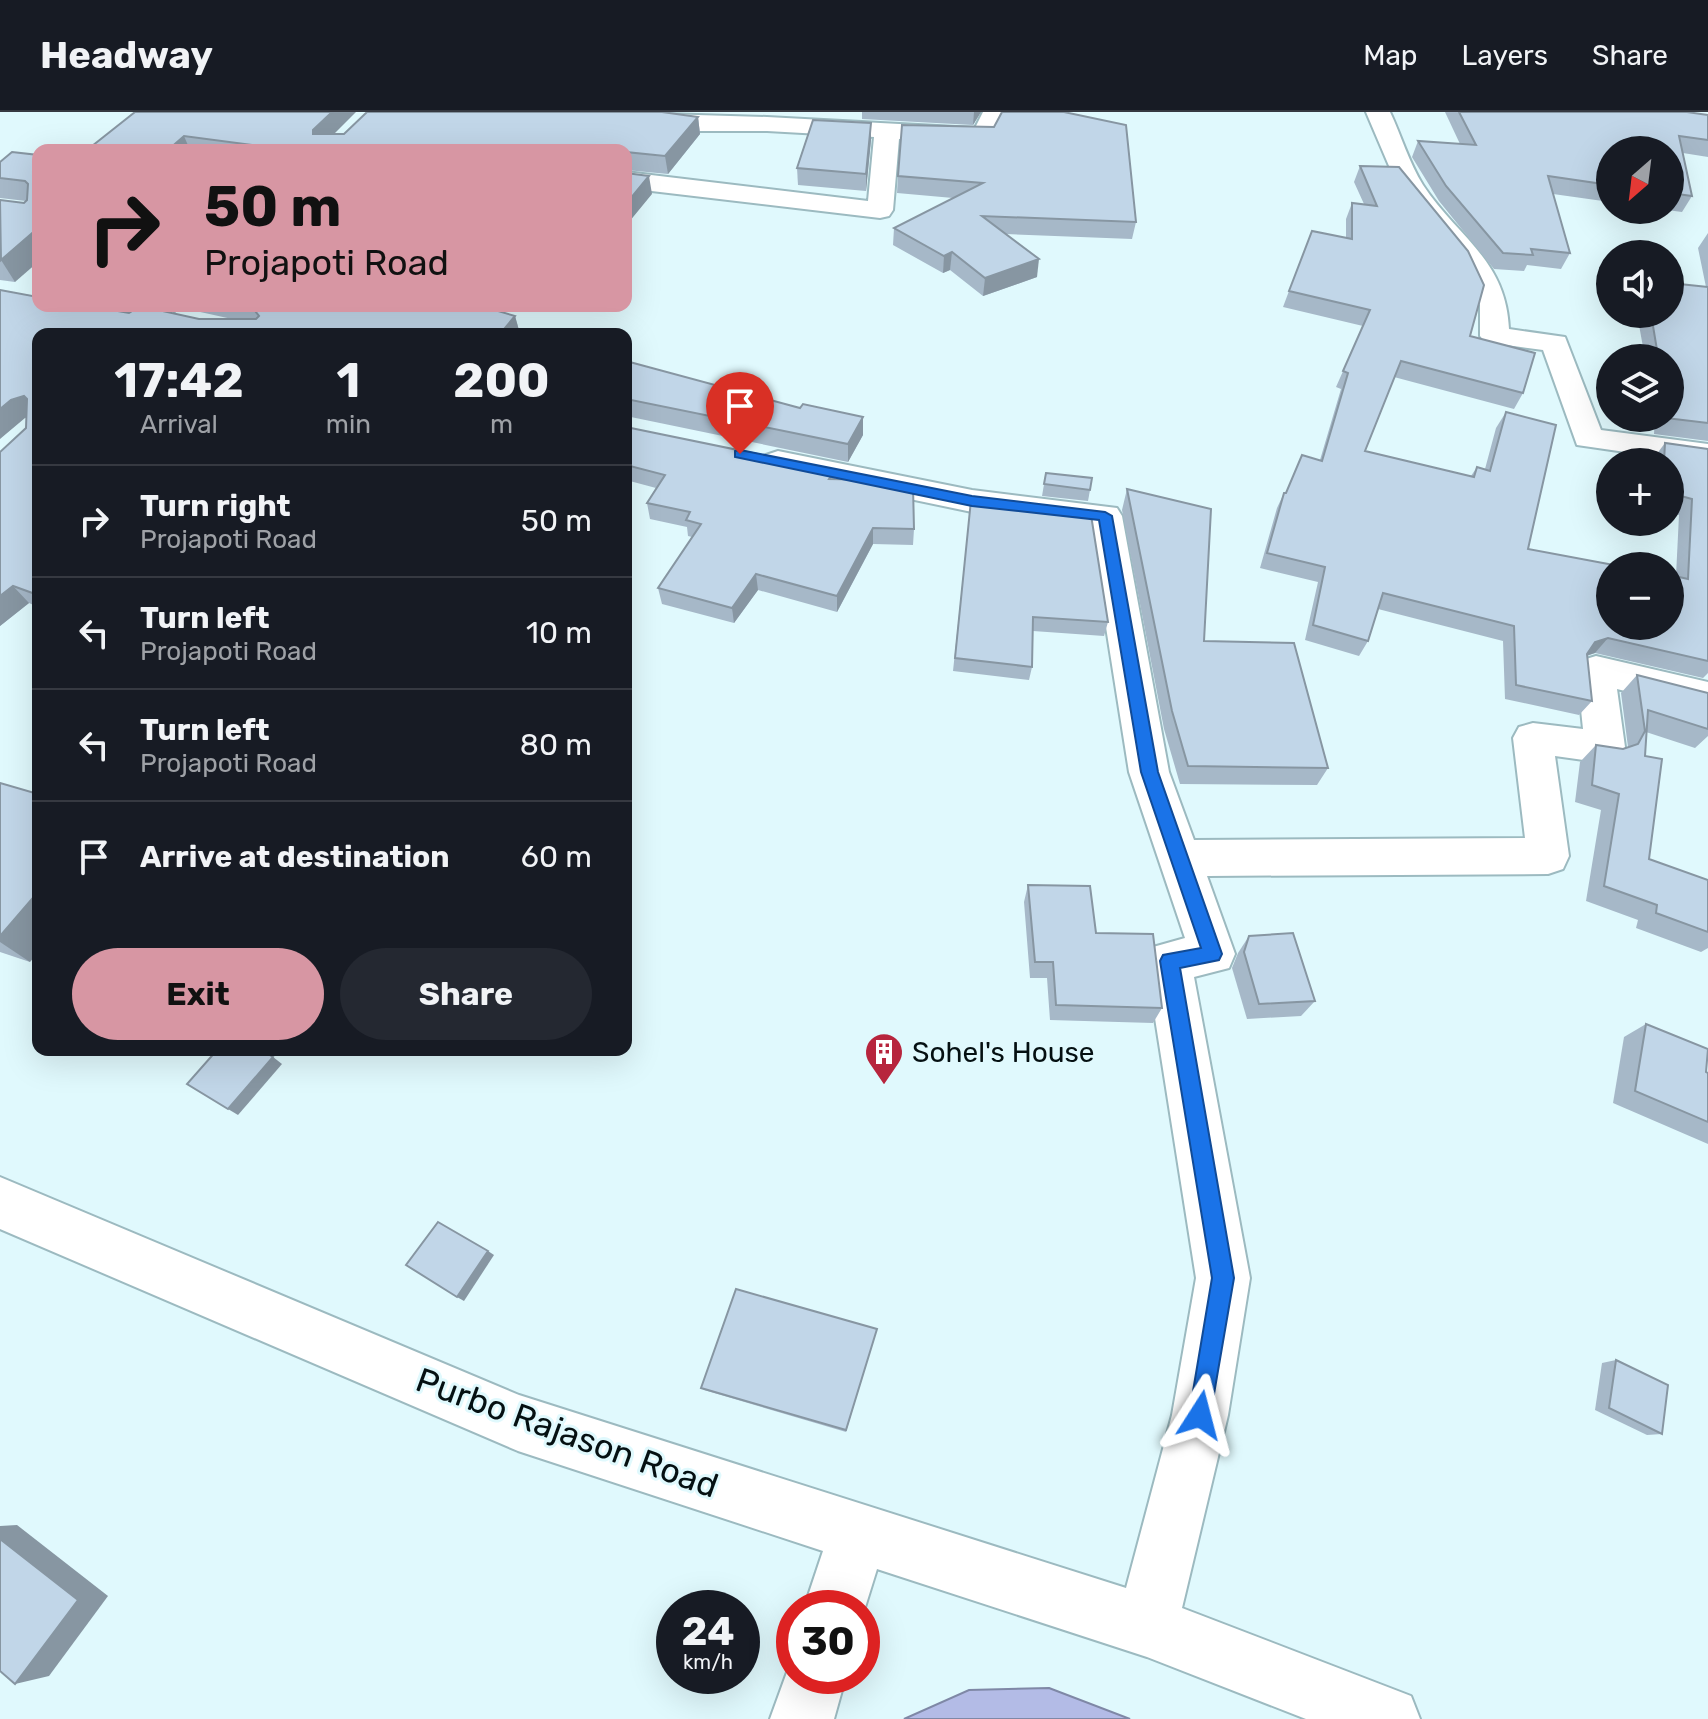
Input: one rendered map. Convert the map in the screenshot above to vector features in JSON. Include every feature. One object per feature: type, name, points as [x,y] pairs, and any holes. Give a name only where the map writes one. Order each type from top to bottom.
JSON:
[{"type":"street","points":[[608,112],[686,124],[767,124],[983,136],[995,112]]},
{"type":"street","points":[[1378,112],[1411,187],[1476,263],[1494,305],[1495,336],[1555,343],[1588,438],[1708,454]]},
{"type":"street","points":[[632,181],[880,210],[887,131]]},
{"type":"street","points":[[732,452],[972,501],[1105,516],[1149,772],[1213,954],[1169,961],[1223,1278],[1200,1415],[1147,1626]]},
{"type":"street","points":[[1180,858],[1548,856],[1533,738],[1605,747],[1596,670],[1708,697]]},
{"type":"street","name":"Purbo Rajason Road","points":[[0,1203],[518,1423],[1147,1626],[1388,1719]]},
{"type":"street","points":[[841,1590],[858,1533]]},
{"type":"street","points":[[802,1719],[810,1694]]},
{"type":"water","points":[[1049,1688],[1130,1719],[904,1719],[969,1690]]},
{"type":"building","points":[[135,112],[332,112],[313,130],[313,134],[344,134],[367,112],[662,112],[698,117],[665,156],[632,153],[632,144],[244,144],[184,136],[175,144],[95,144]]},
{"type":"building","points":[[1002,112],[1064,112],[1126,125],[1136,222],[982,216],[1039,259],[985,278],[952,252],[944,256],[894,228],[983,183],[898,176],[902,125],[994,127]]},
{"type":"building","points":[[1459,112],[1687,112],[1708,115],[1708,140],[1684,136],[1596,136],[1596,183],[1548,176],[1570,253],[1531,249],[1533,255],[1503,253],[1446,186],[1418,141],[1476,145]]},
{"type":"building","points":[[813,120],[871,123],[866,174],[797,168]]},
{"type":"building","points":[[12,152],[32,154],[32,233],[1,260],[0,200],[24,203],[28,184],[0,178],[0,162]]},
{"type":"building","points":[[1684,159],[1692,196],[1684,195]]},
{"type":"building","points":[[1360,166],[1399,167],[1468,251],[1484,285],[1470,336],[1535,353],[1523,393],[1401,361],[1365,451],[1474,477],[1477,467],[1490,471],[1506,412],[1556,425],[1528,549],[1596,562],[1596,640],[1602,640],[1595,642],[1587,654],[1592,701],[1516,685],[1514,626],[1383,593],[1368,641],[1313,625],[1325,567],[1267,553],[1284,493],[1302,455],[1322,461],[1348,373],[1343,371],[1370,310],[1289,291],[1312,231],[1352,239],[1352,203],[1377,206]]},
{"type":"building","points":[[632,174],[649,176],[632,197]]},
{"type":"building","points":[[1684,284],[1708,287],[1708,423],[1684,420],[1684,344],[1656,344],[1653,328],[1684,328]]},
{"type":"building","points":[[0,290],[32,296],[32,312],[167,312],[199,319],[256,319],[259,316],[256,312],[501,312],[515,316],[505,328],[32,328],[32,593],[13,586],[0,596],[0,452],[26,428],[27,399],[24,396],[11,400],[0,409]]},
{"type":"building","points":[[632,363],[800,408],[803,404],[863,417],[848,444],[632,400]]},
{"type":"building","points":[[632,428],[835,470],[829,479],[882,480],[913,486],[914,529],[873,528],[837,596],[756,574],[732,608],[658,588],[701,524],[686,520],[690,512],[647,503],[665,475],[632,467]]},
{"type":"building","points":[[1665,443],[1708,449],[1708,661],[1617,640],[1684,640],[1684,578],[1688,579],[1692,499],[1684,497],[1684,448],[1665,448]]},
{"type":"building","points":[[1046,473],[1092,478],[1090,490],[1044,484]]},
{"type":"building","points":[[1127,489],[1211,509],[1204,641],[1294,643],[1328,768],[1188,766],[1172,711]]},
{"type":"building","points":[[971,500],[1091,515],[1108,622],[1033,617],[1032,667],[955,658]]},
{"type":"building","points":[[1637,675],[1708,693],[1708,729],[1648,710],[1645,756],[1662,759],[1649,859],[1708,880],[1708,932],[1656,913],[1657,905],[1604,886],[1619,794],[1592,785],[1596,745],[1623,749],[1638,744],[1645,731]]},
{"type":"building","points":[[0,783],[32,792],[32,899],[0,936]]},
{"type":"building","points":[[1028,885],[1090,886],[1096,933],[1153,934],[1162,1008],[1056,1005],[1053,962],[1035,962]]},
{"type":"building","points":[[1293,933],[1315,1001],[1259,1004],[1244,952],[1249,936]]},
{"type":"building","points":[[1646,1024],[1708,1049],[1708,1122],[1635,1091]]},
{"type":"building","points":[[212,1056],[273,1057],[228,1109],[187,1084]]},
{"type":"building","points":[[438,1222],[488,1251],[457,1297],[406,1265]]},
{"type":"building","points":[[736,1289],[877,1329],[846,1430],[701,1388]]},
{"type":"building","points":[[1616,1360],[1668,1385],[1662,1434],[1609,1408]]},
{"type":"building","points":[[0,1539],[78,1600],[15,1684],[0,1671]]},
{"type":"place","name":"Sohel's House","points":[[884,1086]]},
{"type":"route","points":[[740,454],[972,501],[1105,516],[1149,772],[1213,954],[1169,961],[1223,1278],[1200,1415]]}]
